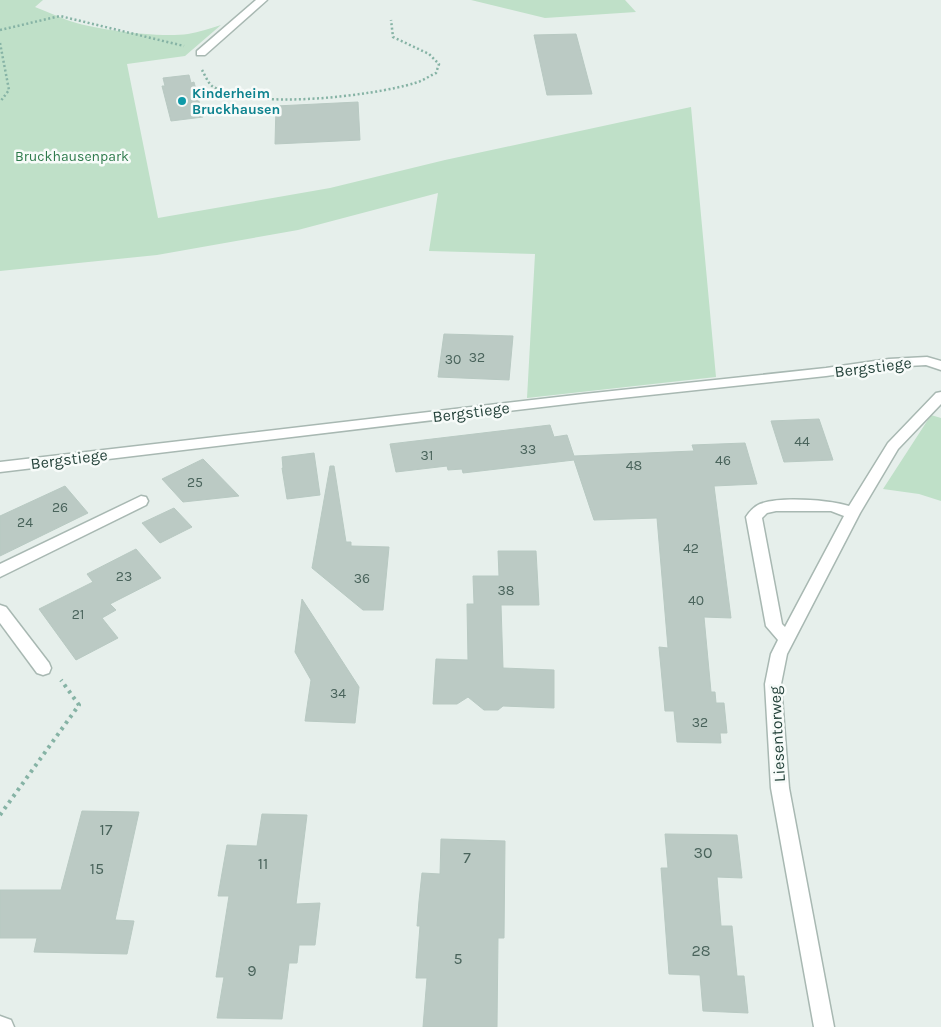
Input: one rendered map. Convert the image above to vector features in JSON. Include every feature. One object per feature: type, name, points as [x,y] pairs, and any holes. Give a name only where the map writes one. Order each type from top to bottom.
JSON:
[{"type":"street","points":[[201,53],[262,0]]},
{"type":"street","name":"Bergstiege","points":[[0,466],[684,386],[826,372],[889,363],[927,361],[941,366]]},
{"type":"street","name":"Liesentorweg","points":[[824,1027],[780,788],[773,684],[779,654],[853,513],[893,446],[941,396]]},
{"type":"street","points":[[0,570],[142,501]]},
{"type":"street","points":[[787,639],[774,626],[754,517],[763,508],[776,506],[832,506],[853,513]]},
{"type":"street","points":[[0,611],[43,668]]},
{"type":"street","points":[[0,1026],[4,1027]]},
{"type":"path","points":[[0,30],[60,16],[187,46],[217,40]]},
{"type":"path","points":[[201,53],[202,76],[212,87],[241,96],[274,100],[348,95],[416,83],[436,73],[439,64],[429,54],[394,37],[390,20]]},
{"type":"path","points":[[0,43],[9,90],[0,102]]},
{"type":"path","points":[[0,815],[79,705],[54,671],[43,668]]},
{"type":"green space","name":"Bruckhausenpark","points":[[0,0],[43,0],[35,7],[79,24],[127,32],[176,35],[188,34],[221,25],[185,56],[127,64],[158,218],[330,188],[445,160],[691,107],[716,377],[527,398],[535,254],[429,251],[438,193],[298,230],[157,255],[0,271]]},
{"type":"green space","points":[[471,0],[625,0],[636,12],[545,18]]},
{"type":"green space","points":[[931,415],[941,418],[941,501],[919,494],[883,489]]},
{"type":"building","points":[[576,34],[592,94],[547,95],[534,35]]},
{"type":"building","name":"Kinderheim Bruckhausen","points":[[189,75],[191,83],[194,82],[203,117],[171,121],[162,86],[165,86],[163,78]]},
{"type":"building","points":[[358,102],[360,140],[275,144],[276,106]]},
{"type":"building","points":[[444,334],[513,336],[509,380],[438,377]]},
{"type":"building","points":[[819,419],[833,460],[784,462],[771,421]]},
{"type":"building","points":[[550,425],[554,437],[567,435],[574,456],[694,451],[692,445],[745,443],[757,484],[714,486],[731,618],[704,617],[711,692],[715,692],[716,703],[724,703],[727,733],[720,733],[721,743],[677,742],[674,711],[665,711],[659,647],[668,648],[657,518],[594,520],[574,460],[463,473],[462,469],[448,470],[447,466],[396,472],[390,444]]},
{"type":"building","points":[[314,453],[320,495],[287,499],[282,457]]},
{"type":"building","points":[[203,459],[239,496],[183,502],[162,479]]},
{"type":"building","points":[[330,466],[334,466],[346,542],[351,542],[351,546],[389,547],[383,610],[363,610],[312,568]]},
{"type":"building","points":[[65,486],[88,513],[0,556],[0,516]]},
{"type":"building","points":[[174,508],[192,527],[160,543],[142,523]]},
{"type":"building","points":[[136,549],[161,578],[110,604],[116,610],[102,618],[118,638],[76,660],[39,609],[93,582],[87,574]]},
{"type":"building","points":[[498,551],[536,551],[539,605],[501,605],[503,668],[554,670],[554,708],[503,706],[498,710],[484,710],[468,697],[457,704],[433,704],[436,659],[468,660],[467,604],[474,604],[473,576],[499,576]]},
{"type":"building","points":[[302,599],[359,687],[355,723],[305,721],[311,680],[295,652]]},
{"type":"building","points":[[82,811],[139,812],[115,920],[134,921],[127,954],[34,952],[37,938],[0,938],[0,890],[61,890]]},
{"type":"building","points":[[262,814],[307,815],[296,904],[320,903],[315,945],[299,945],[297,963],[289,963],[282,1019],[217,1018],[224,977],[216,977],[229,896],[218,896],[227,845],[257,846]]},
{"type":"building","points":[[665,834],[737,835],[742,878],[717,877],[721,926],[732,926],[737,976],[744,976],[748,1013],[703,1011],[700,975],[669,974],[661,868],[668,868]]},
{"type":"building","points":[[441,839],[505,841],[504,938],[498,938],[497,1027],[423,1027],[427,978],[416,978],[420,926],[417,926],[419,901],[422,873],[440,874]]},
{"type":"place","name":"Kinderheim Bruckhausen","points":[[182,101]]}]
